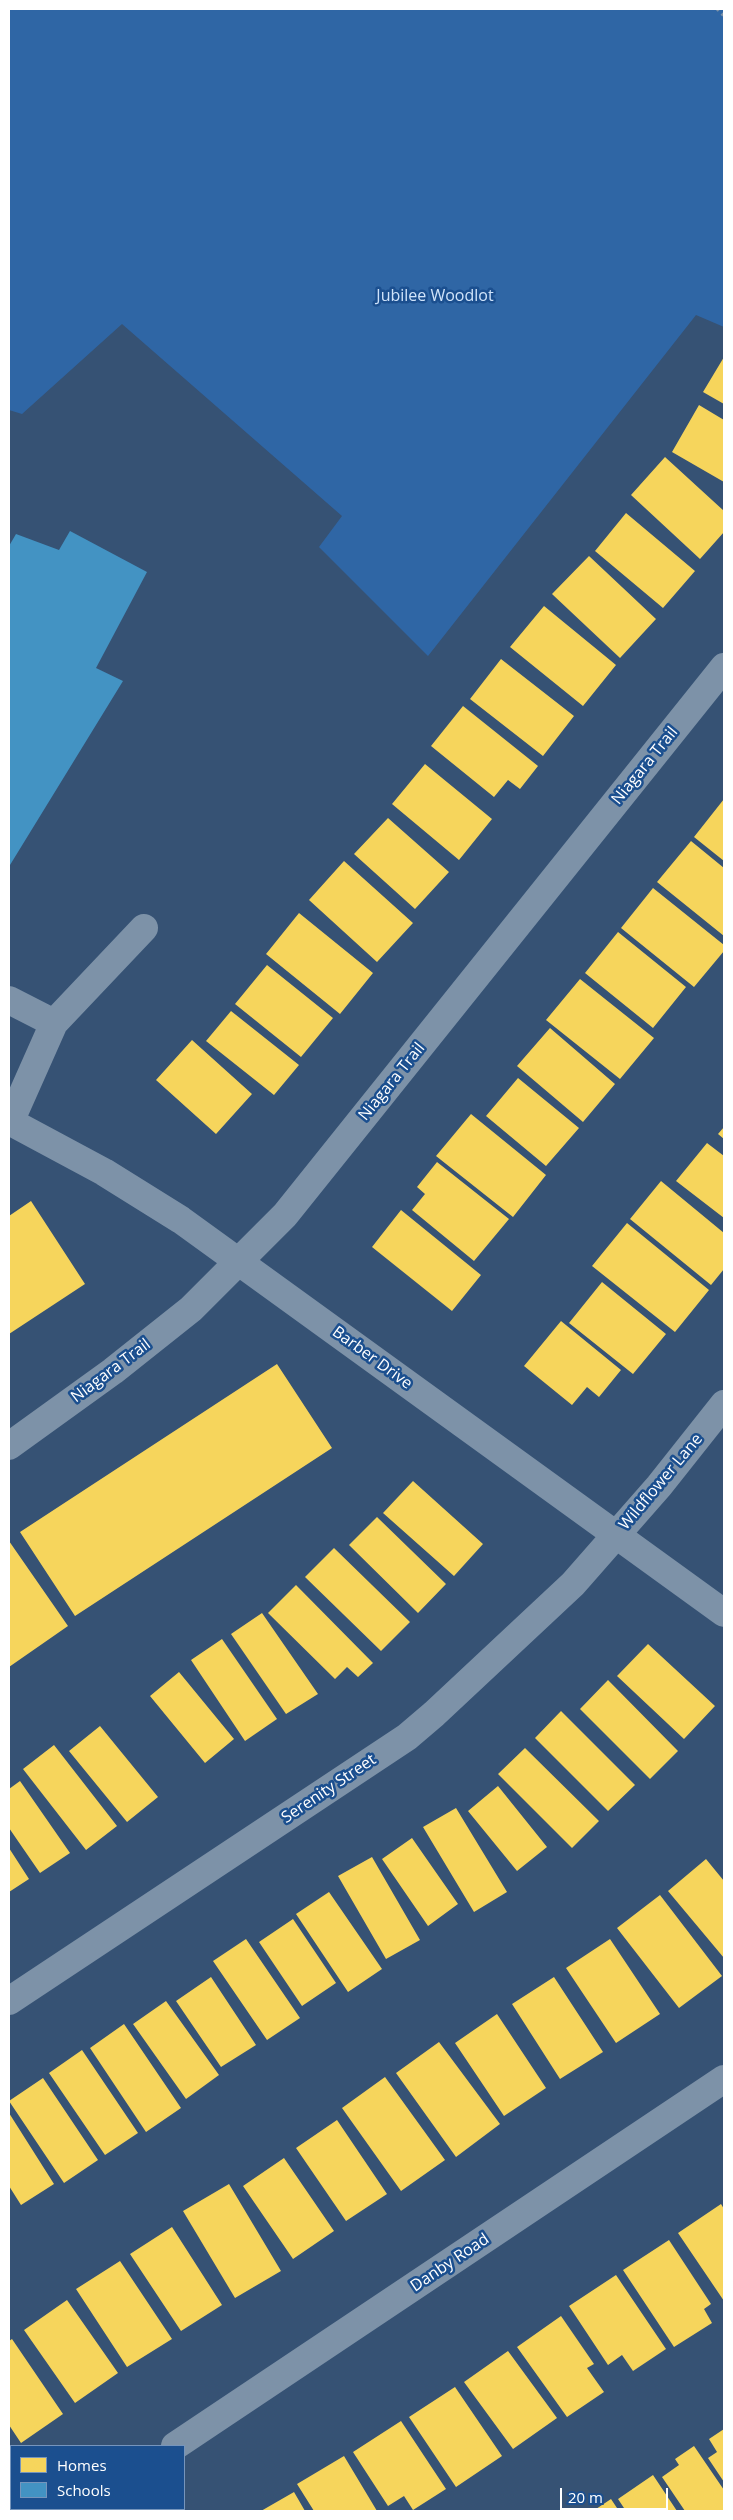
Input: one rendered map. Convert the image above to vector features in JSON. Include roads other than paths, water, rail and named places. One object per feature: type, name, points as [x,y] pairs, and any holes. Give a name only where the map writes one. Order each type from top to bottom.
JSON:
[{"type":"street","name":"Niagara Trail","points":[[9,1446],[113,1371],[184,1314],[285,1215],[724,667]]},
{"type":"street","points":[[9,1121],[54,1023],[144,928]]},
{"type":"street","points":[[9,1000],[54,1023]]},
{"type":"street","name":"Barber Drive","points":[[9,1121],[60,1147],[145,1196],[239,1261],[615,1536],[724,1613]]},
{"type":"street","name":"Wildflower Lane","points":[[615,1536],[659,1486],[724,1404]]},
{"type":"street","name":"Serenity Street","points":[[9,2001],[407,1737],[573,1584],[615,1536]]},
{"type":"street","name":"Danby Road","points":[[176,2445],[724,2079]]},
{"type":"park label","name":"Jubilee Woodlot","points":[[435,296]]}]
